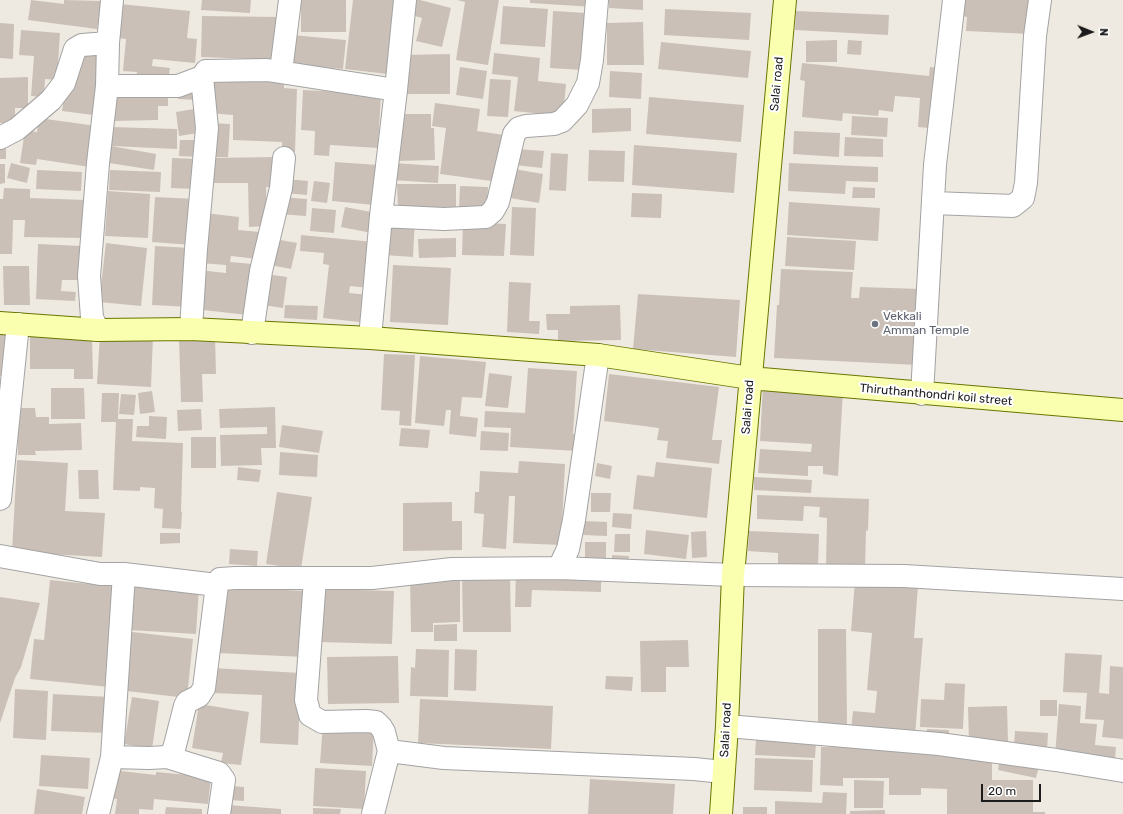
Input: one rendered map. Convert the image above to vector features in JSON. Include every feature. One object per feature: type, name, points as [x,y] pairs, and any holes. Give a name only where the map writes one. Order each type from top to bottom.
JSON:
[{"type":"street","points":[[98,330],[92,318],[89,276],[98,163],[107,86],[108,43],[112,0]]},
{"type":"street","points":[[281,71],[290,0]]},
{"type":"street","points":[[370,338],[381,216],[405,0]]},
{"type":"street","points":[[381,216],[451,219],[486,217],[493,211],[498,202],[514,134],[519,128],[526,126],[554,124],[562,121],[577,105],[588,83],[592,60],[597,0]]},
{"type":"street","name":"Salai road","points":[[721,814],[727,726],[733,575],[785,0]]},
{"type":"street","points":[[922,394],[935,165],[954,0]]},
{"type":"street","points":[[933,203],[1013,206],[1023,198],[1026,183],[1036,36],[1040,0]]},
{"type":"street","points":[[0,138],[17,129],[51,100],[64,83],[75,49],[82,45],[108,43]]},
{"type":"street","points":[[107,86],[178,86],[202,77],[206,71],[267,70],[396,90]]},
{"type":"street","points":[[191,329],[196,249],[207,128],[202,77]]},
{"type":"street","points":[[252,333],[261,271],[281,188],[284,158]]},
{"type":"street","points":[[0,499],[9,324]]},
{"type":"street","name":"Thiruthanthondri koil street","points":[[9,324],[98,330],[191,329],[370,338],[598,355],[750,378],[922,394],[1123,410]]},
{"type":"street","points":[[559,568],[568,549],[574,520],[598,355]]},
{"type":"street","points":[[0,556],[100,574],[124,574],[217,585]]},
{"type":"street","points":[[167,757],[174,749],[187,702],[199,696],[204,688],[217,585],[222,578],[372,578],[452,569],[559,568],[733,575],[904,576],[1123,590]]},
{"type":"street","points":[[98,814],[112,757],[124,574]]},
{"type":"street","points":[[315,578],[306,700],[310,715],[322,722],[376,722],[384,732],[389,751],[373,814]]},
{"type":"street","points":[[727,726],[940,744],[1123,771]]},
{"type":"street","points":[[389,751],[444,758],[694,769],[723,772]]},
{"type":"street","points":[[112,757],[167,757],[219,773],[224,780],[219,814]]},
{"type":"building","points":[[31,0],[64,4],[64,0],[101,1],[97,29],[28,20]]},
{"type":"building","points":[[202,0],[251,0],[250,13],[201,10]]},
{"type":"building","points":[[301,0],[346,0],[346,32],[301,32]]},
{"type":"building","points":[[353,0],[395,0],[387,74],[345,69]]},
{"type":"building","points":[[415,0],[451,8],[442,47],[416,41],[422,18],[411,15]]},
{"type":"building","points":[[457,0],[499,0],[488,65],[456,60],[465,2]]},
{"type":"building","points":[[530,0],[595,0],[594,7],[530,3]]},
{"type":"building","points":[[609,0],[643,0],[643,10],[609,8]]},
{"type":"building","points":[[963,0],[1031,0],[1030,34],[966,31],[967,17],[962,16]]},
{"type":"building","points":[[120,4],[190,11],[187,38],[197,39],[195,63],[153,59],[152,66],[170,68],[168,82],[136,79],[137,72],[123,71],[126,39],[117,38]]},
{"type":"building","points":[[503,6],[548,9],[545,47],[500,44]]},
{"type":"building","points":[[665,9],[751,13],[749,40],[664,35]]},
{"type":"building","points":[[553,11],[587,13],[583,70],[550,68]]},
{"type":"building","points":[[796,11],[889,15],[888,35],[795,30]]},
{"type":"building","points":[[202,16],[281,17],[279,60],[201,57]]},
{"type":"building","points":[[643,22],[644,65],[607,65],[607,23]]},
{"type":"building","points":[[0,23],[14,24],[13,59],[0,58]]},
{"type":"building","points":[[21,30],[60,33],[57,80],[45,79],[44,97],[31,96],[34,56],[19,55]]},
{"type":"building","points":[[292,35],[346,40],[343,69],[290,64]]},
{"type":"building","points":[[837,40],[837,62],[806,62],[806,41]]},
{"type":"building","points":[[848,40],[862,41],[861,55],[847,54]]},
{"type":"building","points":[[661,42],[751,51],[748,78],[658,69]]},
{"type":"building","points":[[78,51],[101,54],[93,115],[62,111],[66,86]]},
{"type":"building","points":[[494,53],[540,58],[538,81],[566,84],[563,116],[514,111],[518,77],[492,74]]},
{"type":"building","points":[[450,54],[450,94],[406,94],[405,55]]},
{"type":"building","points":[[802,63],[929,76],[930,67],[944,69],[939,129],[918,127],[920,98],[895,96],[893,112],[879,110],[878,116],[843,113],[842,121],[802,117],[805,81],[800,80]]},
{"type":"building","points":[[460,67],[487,71],[483,99],[456,95]]},
{"type":"building","points":[[610,71],[642,73],[641,99],[609,97]]},
{"type":"building","points":[[28,77],[28,108],[15,108],[15,123],[0,123],[0,78]]},
{"type":"building","points":[[209,77],[284,81],[284,88],[297,89],[295,152],[282,152],[282,142],[233,140],[233,115],[208,113]]},
{"type":"building","points":[[490,79],[511,80],[508,117],[487,116]]},
{"type":"building","points":[[179,87],[199,88],[198,100],[178,99]]},
{"type":"building","points":[[303,90],[381,94],[378,148],[330,145],[329,156],[314,155],[315,131],[301,130]]},
{"type":"building","points":[[168,93],[168,106],[158,106],[158,120],[114,121],[113,94]]},
{"type":"building","points":[[649,97],[744,105],[741,142],[646,134]]},
{"type":"building","points":[[435,103],[480,109],[477,131],[504,135],[499,182],[440,174],[446,128],[432,126]]},
{"type":"building","points":[[200,108],[198,133],[179,136],[176,112]]},
{"type":"building","points":[[631,108],[631,131],[592,133],[592,109]]},
{"type":"building","points":[[402,114],[431,114],[431,128],[434,128],[435,160],[397,161]]},
{"type":"building","points":[[852,116],[888,118],[887,137],[851,135]]},
{"type":"building","points":[[39,118],[96,126],[90,167],[37,159],[36,165],[20,163],[25,130],[37,132]]},
{"type":"building","points":[[211,123],[230,124],[228,157],[210,157]]},
{"type":"building","points":[[112,127],[177,129],[177,149],[111,146],[156,154],[154,170],[109,163]]},
{"type":"building","points":[[794,131],[840,133],[839,157],[793,154]]},
{"type":"building","points":[[845,137],[883,139],[883,157],[844,156]]},
{"type":"building","points":[[180,140],[201,140],[200,157],[179,156]]},
{"type":"building","points":[[634,145],[737,153],[734,193],[632,185]]},
{"type":"building","points":[[0,147],[6,147],[6,159],[0,159]]},
{"type":"building","points":[[517,149],[544,151],[542,168],[515,165]]},
{"type":"building","points":[[589,150],[625,151],[624,182],[588,181]]},
{"type":"building","points":[[551,153],[568,154],[566,191],[549,190]]},
{"type":"building","points":[[276,157],[276,187],[266,187],[267,226],[249,227],[248,183],[211,183],[210,158]]},
{"type":"building","points":[[172,158],[198,159],[197,189],[171,188]]},
{"type":"building","points":[[335,162],[378,165],[375,205],[332,201]]},
{"type":"building","points":[[11,163],[30,168],[27,183],[7,178]]},
{"type":"building","points":[[393,163],[439,166],[438,183],[392,180]]},
{"type":"building","points":[[789,163],[878,167],[878,182],[846,181],[845,194],[788,191]]},
{"type":"building","points":[[0,164],[5,164],[5,183],[0,184]]},
{"type":"building","points":[[514,169],[543,174],[539,203],[510,198]]},
{"type":"building","points":[[37,170],[82,172],[81,191],[36,189]]},
{"type":"building","points":[[110,170],[161,172],[160,192],[109,190]]},
{"type":"building","points":[[286,179],[308,181],[307,195],[285,193]]},
{"type":"building","points":[[314,181],[330,183],[327,203],[311,201]]},
{"type":"building","points":[[397,184],[456,184],[456,209],[398,210]]},
{"type":"building","points":[[460,186],[488,187],[487,210],[459,209]]},
{"type":"building","points":[[853,187],[875,188],[875,198],[852,198]]},
{"type":"building","points":[[4,188],[30,189],[30,198],[86,200],[85,238],[24,237],[25,220],[13,220],[12,254],[0,254],[0,199],[3,199]]},
{"type":"building","points":[[108,191],[150,194],[148,238],[105,236]]},
{"type":"building","points":[[632,193],[662,194],[661,218],[631,217]]},
{"type":"building","points":[[155,197],[195,199],[192,245],[152,242]]},
{"type":"building","points":[[281,197],[307,199],[306,216],[280,214]]},
{"type":"building","points":[[789,202],[880,208],[878,241],[787,235]]},
{"type":"building","points":[[345,207],[376,213],[372,233],[341,227]]},
{"type":"building","points":[[512,207],[536,208],[534,256],[510,255]]},
{"type":"building","points":[[312,208],[336,210],[334,233],[310,231]]},
{"type":"building","points":[[205,213],[239,217],[238,230],[260,232],[258,259],[231,256],[230,262],[253,264],[247,315],[195,309],[199,270],[226,273],[226,265],[200,263]]},
{"type":"building","points":[[386,217],[415,219],[413,257],[384,255]]},
{"type":"building","points":[[463,222],[506,224],[504,256],[462,255]]},
{"type":"building","points":[[301,235],[374,242],[370,288],[350,286],[349,293],[370,295],[368,323],[323,318],[329,265],[323,264],[324,253],[300,251]]},
{"type":"building","points":[[787,237],[856,241],[854,270],[785,266]]},
{"type":"building","points":[[456,238],[456,257],[419,258],[418,239]]},
{"type":"building","points":[[275,239],[297,243],[291,269],[270,265]]},
{"type":"building","points":[[106,243],[147,248],[141,306],[99,302]]},
{"type":"building","points":[[38,244],[81,246],[79,280],[62,280],[61,291],[76,292],[75,301],[36,299]]},
{"type":"building","points":[[155,246],[191,248],[189,307],[152,305]]},
{"type":"building","points":[[393,265],[451,268],[448,325],[390,322]]},
{"type":"building","points":[[3,266],[29,266],[30,305],[4,305]]},
{"type":"building","points":[[781,269],[853,272],[851,298],[859,298],[860,287],[921,289],[917,365],[774,358]]},
{"type":"building","points":[[266,274],[287,277],[283,308],[262,305]]},
{"type":"building","points":[[509,282],[531,283],[529,321],[540,321],[539,334],[507,332]]},
{"type":"building","points":[[638,294],[740,300],[736,357],[633,349]]},
{"type":"building","points":[[285,305],[318,306],[317,320],[284,318]]},
{"type":"building","points":[[620,305],[621,340],[558,341],[558,330],[547,330],[546,314],[570,314],[570,306]]},
{"type":"building","points":[[0,331],[9,332],[7,377],[0,376]]},
{"type":"building","points":[[100,334],[153,336],[151,387],[97,384]]},
{"type":"building","points":[[30,336],[92,336],[93,379],[74,379],[74,369],[30,369]]},
{"type":"building","points":[[215,337],[216,374],[202,374],[203,402],[181,402],[179,338]]},
{"type":"building","points":[[384,354],[415,355],[411,426],[399,425],[400,411],[381,410]]},
{"type":"building","points":[[420,356],[486,362],[482,398],[462,397],[460,416],[478,418],[476,437],[449,434],[451,410],[446,410],[444,426],[415,423]]},
{"type":"building","points":[[528,368],[577,371],[573,434],[578,434],[577,451],[510,447],[511,428],[484,427],[485,411],[525,413]]},
{"type":"building","points":[[489,373],[512,376],[508,408],[485,406]]},
{"type":"building","points":[[609,374],[719,387],[712,440],[722,440],[719,464],[666,458],[668,441],[657,440],[659,428],[604,421]]},
{"type":"building","points":[[763,385],[843,391],[838,476],[823,474],[823,466],[808,466],[808,476],[758,473],[760,449],[811,452],[812,444],[760,441]]},
{"type":"building","points":[[51,388],[84,388],[85,419],[51,419]]},
{"type":"building","points":[[152,391],[155,412],[140,414],[138,393]]},
{"type":"building","points":[[102,393],[119,393],[118,419],[133,419],[132,441],[183,443],[181,529],[162,528],[163,509],[154,508],[155,488],[140,487],[140,491],[113,490],[116,422],[101,422]]},
{"type":"building","points":[[121,394],[136,395],[134,415],[119,414]]},
{"type":"building","points":[[275,407],[276,448],[261,448],[262,465],[221,466],[220,435],[267,434],[267,427],[220,428],[219,409]]},
{"type":"building","points":[[17,408],[35,408],[36,417],[49,417],[49,424],[81,423],[82,450],[35,451],[36,455],[18,455]]},
{"type":"building","points":[[201,409],[202,430],[178,431],[177,410]]},
{"type":"building","points":[[149,416],[167,417],[166,439],[136,437],[137,426],[149,426]]},
{"type":"building","points":[[282,425],[323,431],[319,453],[279,447]]},
{"type":"building","points":[[401,428],[430,430],[428,448],[399,446]]},
{"type":"building","points":[[481,431],[509,433],[508,451],[480,450]]},
{"type":"building","points":[[191,437],[216,437],[216,468],[191,468]]},
{"type":"building","points":[[280,452],[318,455],[317,477],[279,475]]},
{"type":"building","points":[[17,460],[68,463],[65,511],[105,513],[102,557],[12,552]]},
{"type":"building","points":[[519,461],[565,464],[561,545],[513,543],[515,496],[509,496],[506,549],[482,547],[484,514],[474,513],[475,492],[479,492],[480,471],[518,473]]},
{"type":"building","points":[[656,462],[712,468],[707,518],[633,509],[637,475],[654,477]]},
{"type":"building","points":[[597,463],[612,466],[610,479],[595,476]]},
{"type":"building","points":[[238,467],[261,470],[259,482],[237,480]]},
{"type":"building","points":[[78,470],[98,470],[99,499],[79,499]]},
{"type":"building","points":[[754,477],[812,480],[811,493],[754,490]]},
{"type":"building","points":[[277,492],[312,497],[301,569],[266,564]]},
{"type":"building","points":[[591,493],[611,493],[610,512],[591,512]]},
{"type":"building","points":[[757,495],[869,499],[868,531],[866,530],[865,568],[826,566],[827,518],[819,517],[820,507],[804,506],[803,521],[757,519]]},
{"type":"building","points":[[452,502],[452,521],[462,521],[462,550],[403,551],[403,503]]},
{"type":"building","points":[[613,513],[632,514],[631,529],[612,527]]},
{"type":"building","points":[[584,521],[607,522],[607,536],[583,535]]},
{"type":"building","points":[[646,530],[689,535],[686,559],[644,554]]},
{"type":"building","points":[[706,531],[707,557],[692,558],[691,532]]},
{"type":"building","points":[[749,531],[819,534],[818,567],[778,565],[778,553],[748,551]]},
{"type":"building","points":[[160,533],[180,533],[180,543],[160,544]]},
{"type":"building","points":[[615,534],[630,534],[630,552],[614,552]]},
{"type":"building","points":[[585,542],[606,542],[606,561],[585,561]]},
{"type":"building","points":[[230,549],[258,551],[257,566],[229,564]]},
{"type":"building","points":[[612,555],[629,556],[628,568],[612,567]]},
{"type":"building","points":[[516,571],[601,574],[601,592],[532,590],[531,607],[515,607]]},
{"type":"building","points":[[462,575],[510,575],[511,632],[463,632]]},
{"type":"building","points":[[460,578],[460,622],[433,623],[433,632],[411,632],[410,579]]},
{"type":"building","points":[[50,580],[119,587],[109,687],[30,679],[34,639],[44,640]]},
{"type":"building","points":[[855,580],[918,586],[914,638],[923,638],[915,735],[851,730],[853,711],[875,713],[877,691],[867,690],[872,633],[851,631]]},
{"type":"building","points":[[132,583],[199,587],[196,634],[129,630]]},
{"type":"building","points":[[220,587],[307,591],[304,657],[217,653]]},
{"type":"building","points":[[321,589],[394,591],[392,644],[319,642]]},
{"type":"building","points":[[0,597],[40,603],[21,667],[15,678],[0,723]]},
{"type":"building","points":[[457,624],[457,641],[434,641],[434,625]]},
{"type":"building","points":[[818,629],[846,629],[847,724],[818,724]]},
{"type":"building","points":[[124,631],[193,639],[187,698],[118,690]]},
{"type":"building","points":[[688,640],[689,667],[666,667],[666,692],[641,692],[640,641]]},
{"type":"building","points":[[416,649],[449,650],[448,697],[410,696],[411,667],[415,668]]},
{"type":"building","points":[[455,649],[477,650],[476,691],[454,690]]},
{"type":"building","points":[[1065,653],[1102,655],[1099,693],[1109,694],[1110,666],[1123,667],[1123,739],[1102,737],[1104,720],[1085,719],[1087,693],[1063,692]]},
{"type":"building","points":[[398,656],[399,703],[328,704],[327,657]]},
{"type":"building","points":[[213,668],[301,673],[298,745],[260,743],[262,695],[212,693]]},
{"type":"building","points":[[606,676],[633,677],[632,691],[605,689]]},
{"type":"building","points":[[945,683],[965,684],[963,729],[920,727],[921,699],[944,700]]},
{"type":"building","points":[[15,689],[48,691],[46,740],[13,738]]},
{"type":"building","points":[[53,694],[110,697],[108,733],[51,731]]},
{"type":"building","points":[[132,697],[159,701],[152,749],[124,744]]},
{"type":"building","points":[[420,699],[553,706],[551,749],[418,743]]},
{"type":"building","points":[[1040,700],[1057,700],[1057,716],[1040,716]]},
{"type":"building","points":[[199,704],[249,712],[241,765],[221,763],[223,753],[192,748]]},
{"type":"building","points":[[1059,704],[1081,706],[1080,723],[1097,724],[1095,745],[1116,747],[1115,760],[1055,756]]},
{"type":"building","points":[[1007,706],[1008,741],[969,742],[968,707]]},
{"type":"building","points":[[323,724],[374,727],[372,766],[320,763]]},
{"type":"building","points":[[927,729],[949,730],[949,738],[927,737]]},
{"type":"building","points":[[1015,731],[1048,733],[1047,750],[1014,748]]},
{"type":"building","points":[[756,740],[816,743],[815,758],[755,755]]},
{"type":"building","points":[[821,747],[968,748],[992,754],[992,780],[1033,780],[1033,812],[1045,812],[1045,814],[947,814],[947,789],[921,788],[921,795],[889,795],[889,778],[843,778],[843,786],[820,785]]},
{"type":"building","points":[[41,755],[90,758],[88,789],[39,786]]},
{"type":"building","points":[[1000,757],[1039,766],[1036,778],[998,770]]},
{"type":"building","points":[[755,758],[813,760],[812,792],[754,790]]},
{"type":"building","points":[[315,768],[366,771],[364,809],[313,806]]},
{"type":"building","points":[[112,770],[156,775],[156,772],[211,777],[208,804],[154,799],[153,810],[139,809],[139,814],[115,814],[117,799],[109,798]]},
{"type":"building","points":[[590,779],[675,784],[673,814],[588,814]]},
{"type":"building","points":[[854,780],[884,781],[883,808],[854,808]]},
{"type":"building","points":[[231,786],[244,787],[244,801],[230,800]]},
{"type":"building","points":[[37,789],[85,797],[82,814],[34,814]]},
{"type":"building","points":[[823,792],[847,793],[846,814],[775,814],[775,801],[822,803]]},
{"type":"building","points":[[228,805],[281,809],[281,814],[228,814]]},
{"type":"building","points":[[166,807],[202,809],[202,814],[165,814]]},
{"type":"building","points":[[743,807],[767,807],[767,814],[743,814]]},
{"type":"building","points":[[313,808],[341,809],[340,814],[313,814]]},
{"type":"building","points":[[885,810],[885,814],[850,814],[850,811]]},
{"type":"place","name":"Vekkali Amman Temple","points":[[875,324]]}]
